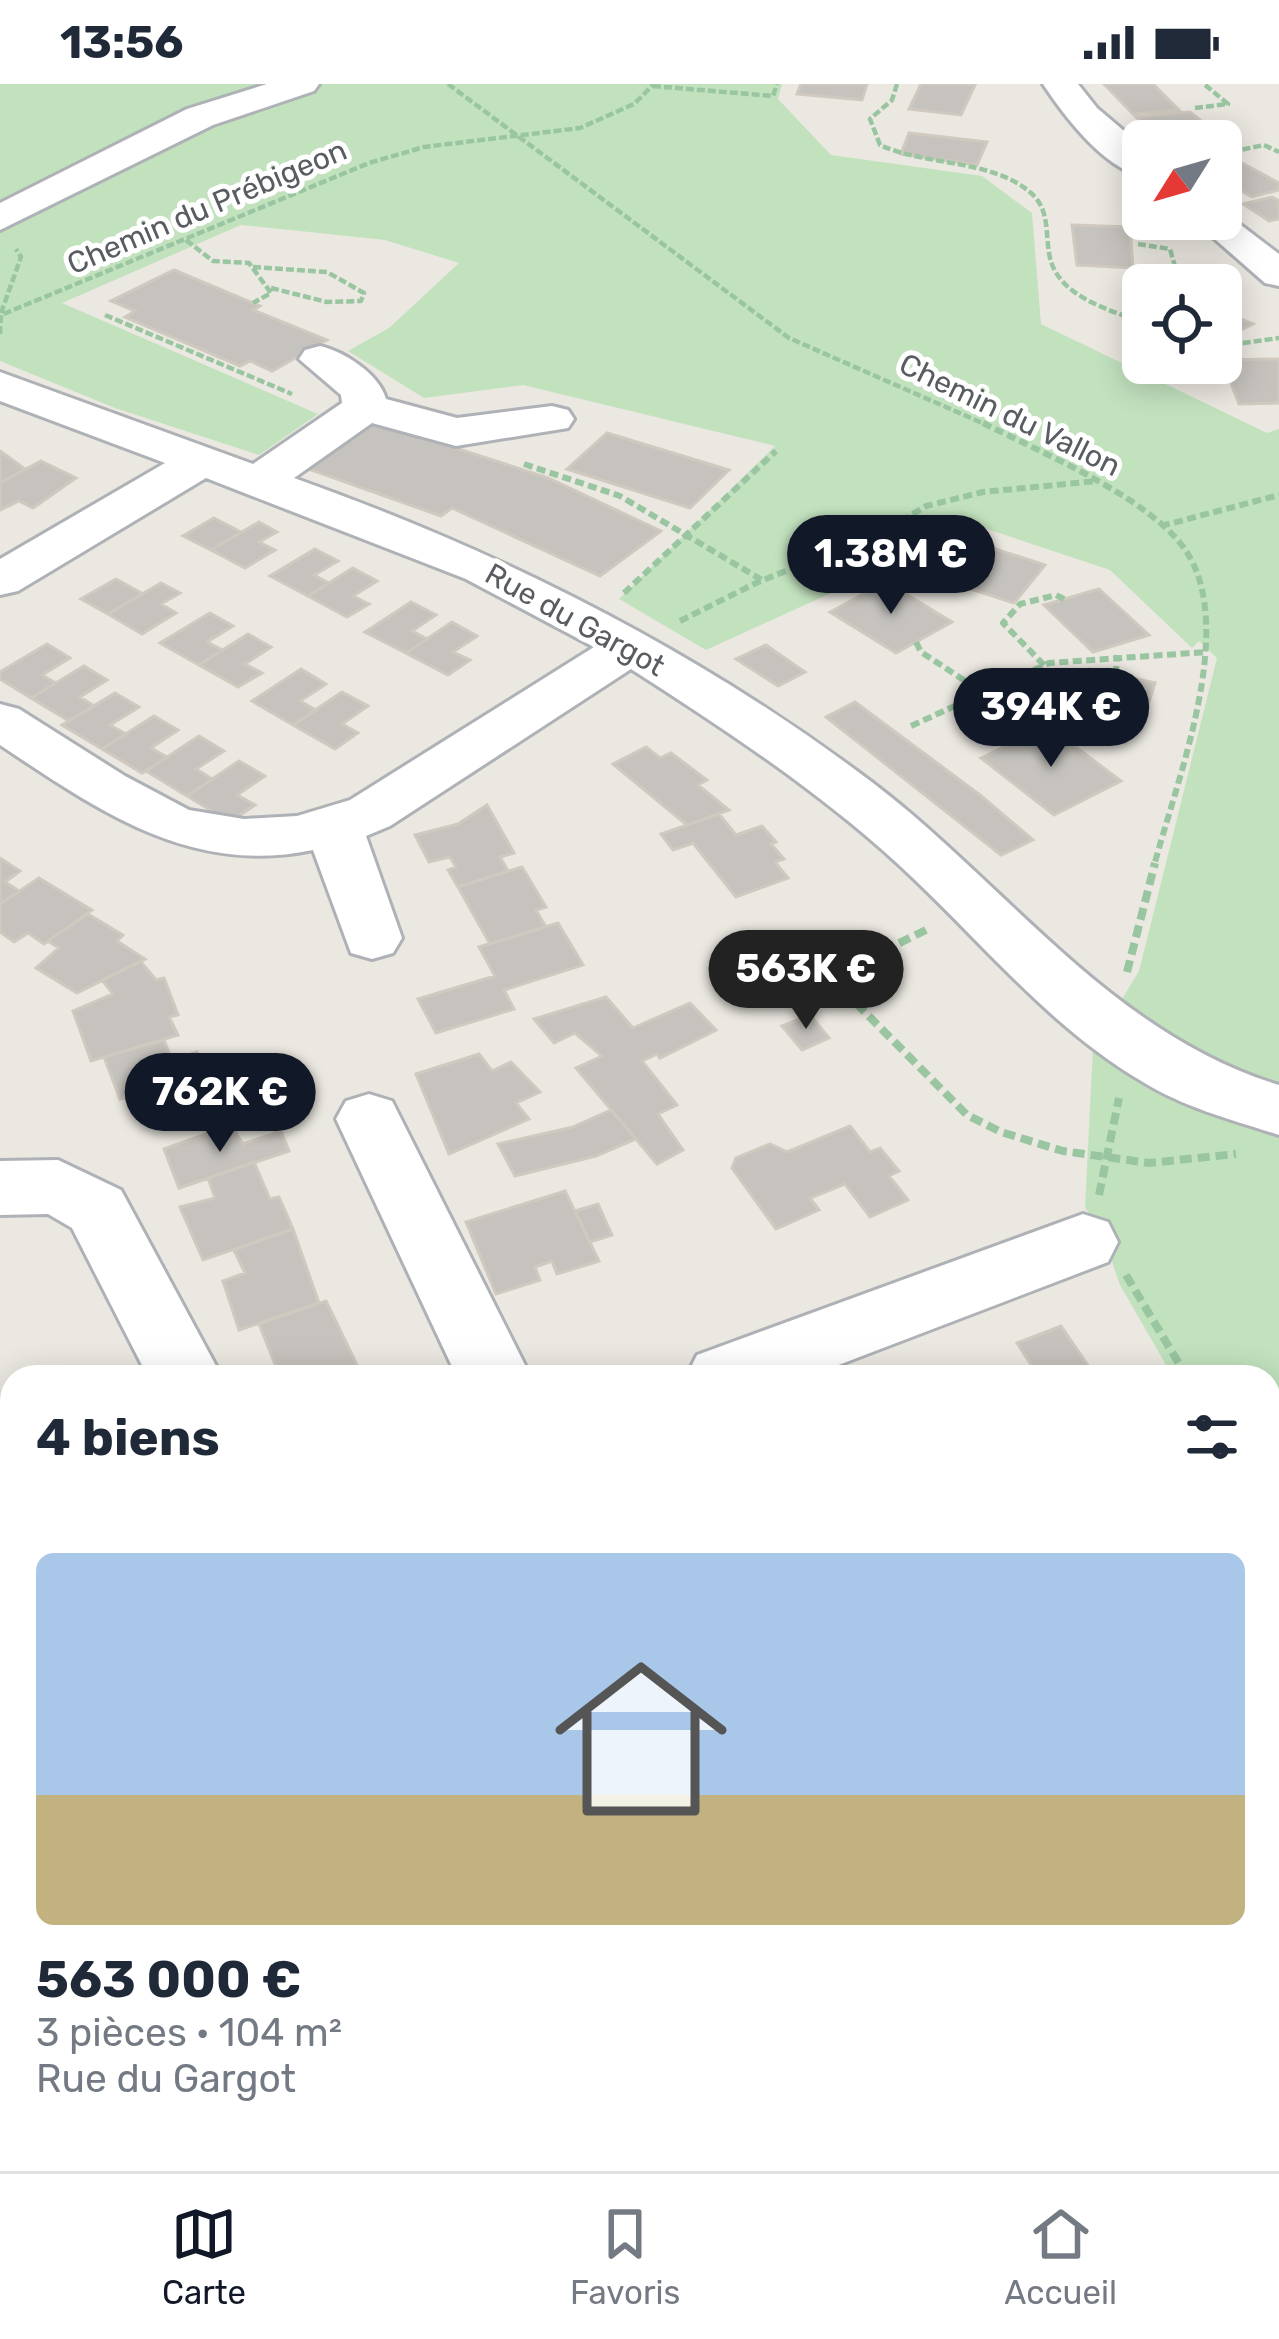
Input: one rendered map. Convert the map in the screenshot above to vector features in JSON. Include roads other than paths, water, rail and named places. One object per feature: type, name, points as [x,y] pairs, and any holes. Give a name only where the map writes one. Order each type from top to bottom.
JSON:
[{"type":"street","points":[[3,228],[200,117],[302,84]]},
{"type":"street","points":[[1060,84],[1084,116],[1122,148]]},
{"type":"street","points":[[1237,240],[1279,274]]},
{"type":"street","points":[[320,359],[362,390],[365,407]]},
{"type":"street","name":"Rue du Gargot","points":[[0,385],[496,574],[631,646],[767,733],[916,848],[1117,1038],[1268,1129]]},
{"type":"street","points":[[365,407],[457,432],[552,419]]},
{"type":"street","points":[[259,481],[365,407]]},
{"type":"street","points":[[0,580],[202,461]]},
{"type":"street","points":[[0,721],[167,822],[209,836],[335,829],[370,813],[631,646]]},
{"type":"street","points":[[335,829],[372,938]]},
{"type":"street","points":[[369,1119],[488,1365]]},
{"type":"street","points":[[0,1188],[58,1187],[97,1210],[179,1365]]},
{"type":"street","points":[[754,1365],[1098,1234]]}]
